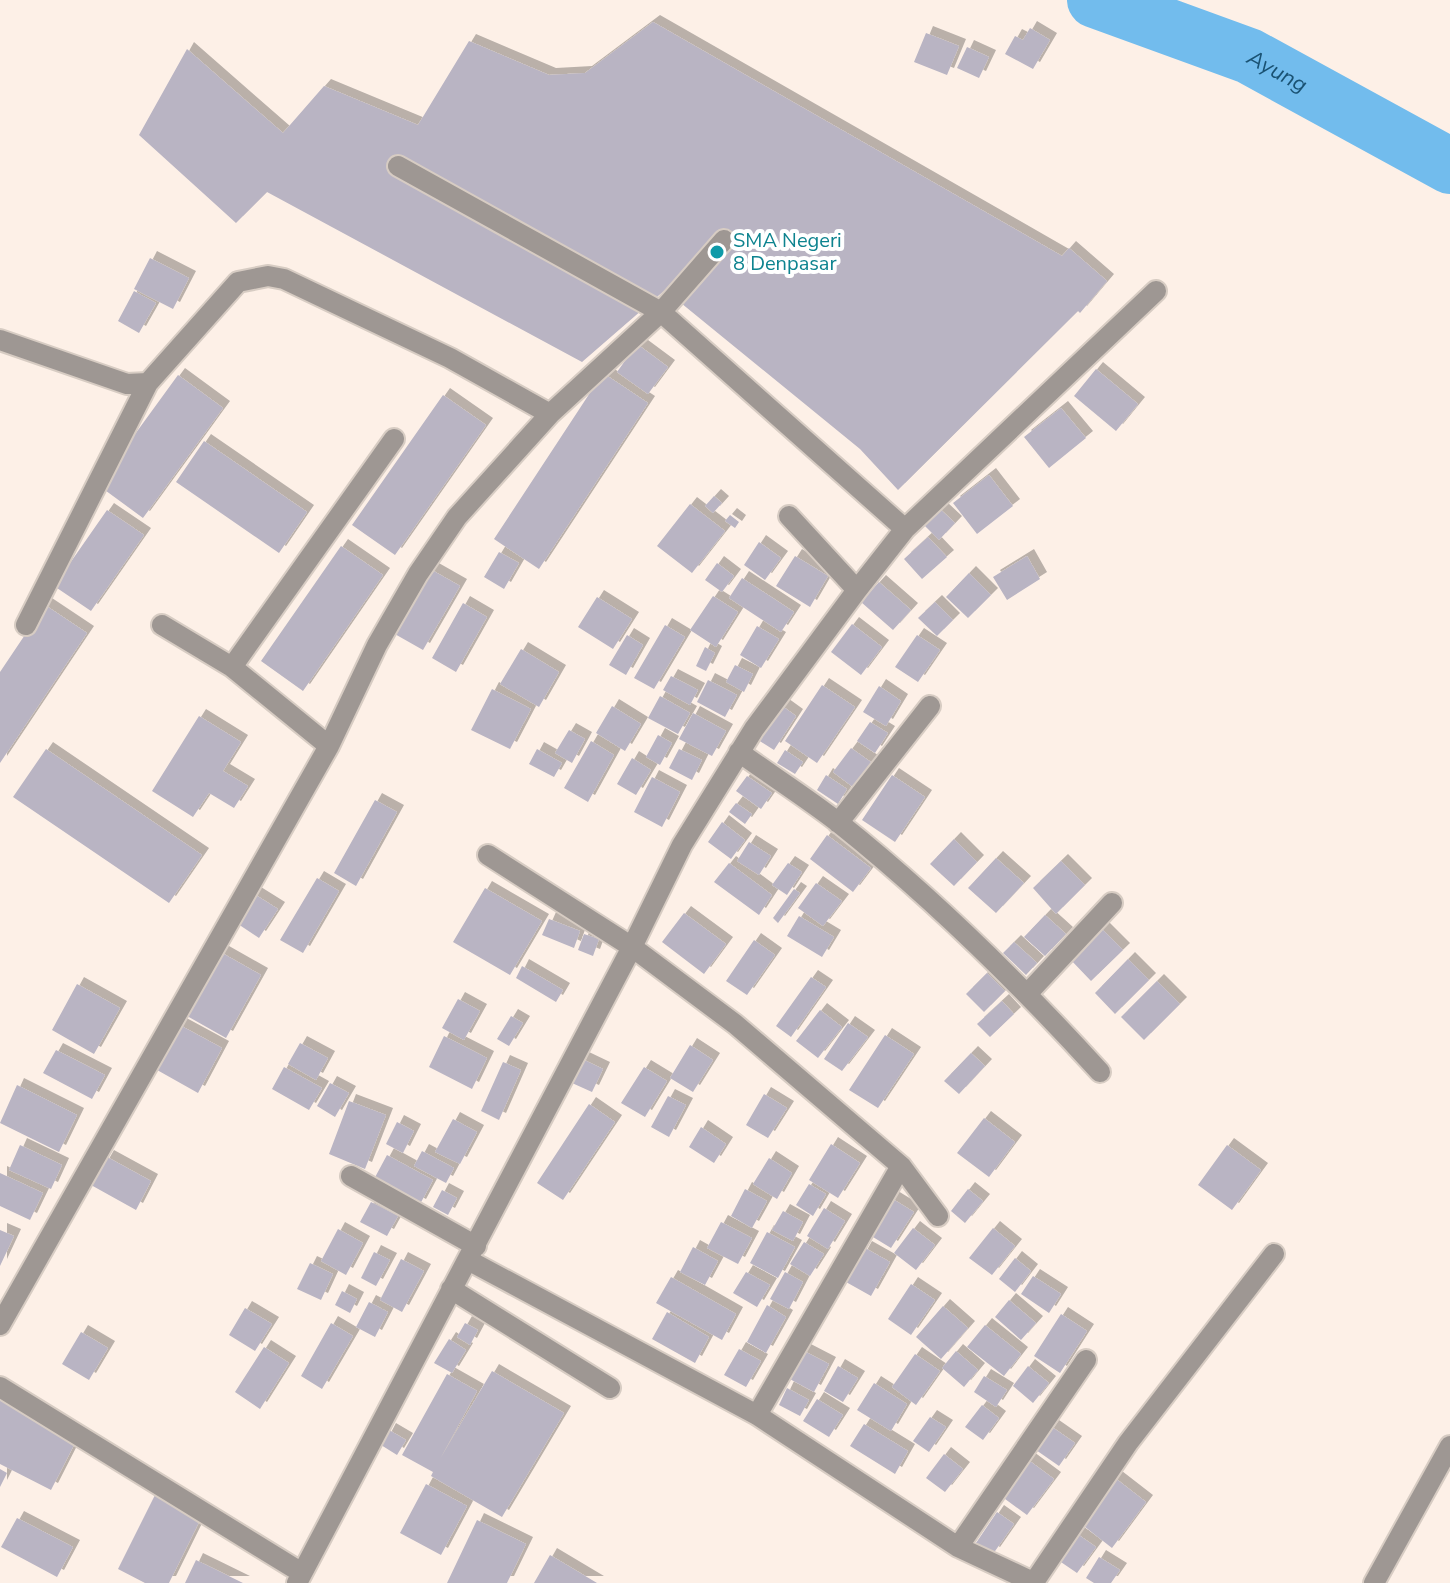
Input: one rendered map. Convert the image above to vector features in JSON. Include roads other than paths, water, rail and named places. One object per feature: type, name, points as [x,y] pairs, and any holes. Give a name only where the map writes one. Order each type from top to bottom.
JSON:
[{"type":"street","points":[[398,166],[661,312],[905,529]]},
{"type":"street","points":[[0,1325],[329,746],[377,645],[418,574],[457,517],[550,414],[661,312],[724,240]]},
{"type":"street","points":[[26,625],[148,383],[238,282],[268,276],[284,279],[450,358],[550,414]]},
{"type":"street","points":[[0,1387],[299,1578],[632,947],[682,845],[739,752],[905,529],[1156,291]]},
{"type":"street","points":[[0,340],[127,384],[148,383]]},
{"type":"street","points":[[232,667],[394,439]]},
{"type":"street","points":[[789,516],[857,590]]},
{"type":"street","points":[[162,625],[232,667],[329,746]]},
{"type":"street","points":[[838,823],[930,706]]},
{"type":"street","points":[[739,752],[838,823],[1028,993],[1100,1072]]},
{"type":"street","points":[[488,855],[632,947],[735,1024],[901,1166],[938,1216]]},
{"type":"street","points":[[1028,993],[1112,903]]},
{"type":"street","points":[[757,1415],[901,1166]]},
{"type":"street","points":[[351,1176],[472,1253],[757,1415],[958,1547],[1034,1583],[1128,1443],[1274,1254]]},
{"type":"street","points":[[451,1289],[610,1388]]},
{"type":"street","points":[[958,1547],[1086,1360]]},
{"type":"street","points":[[1374,1583],[1450,1446]]},
{"type":"waterway","name":"Ayung","points":[[1095,0],[1249,56],[1450,166]]},
{"type":"place","name":"SMA Negeri 8 Denpasar","points":[[717,252]]}]
